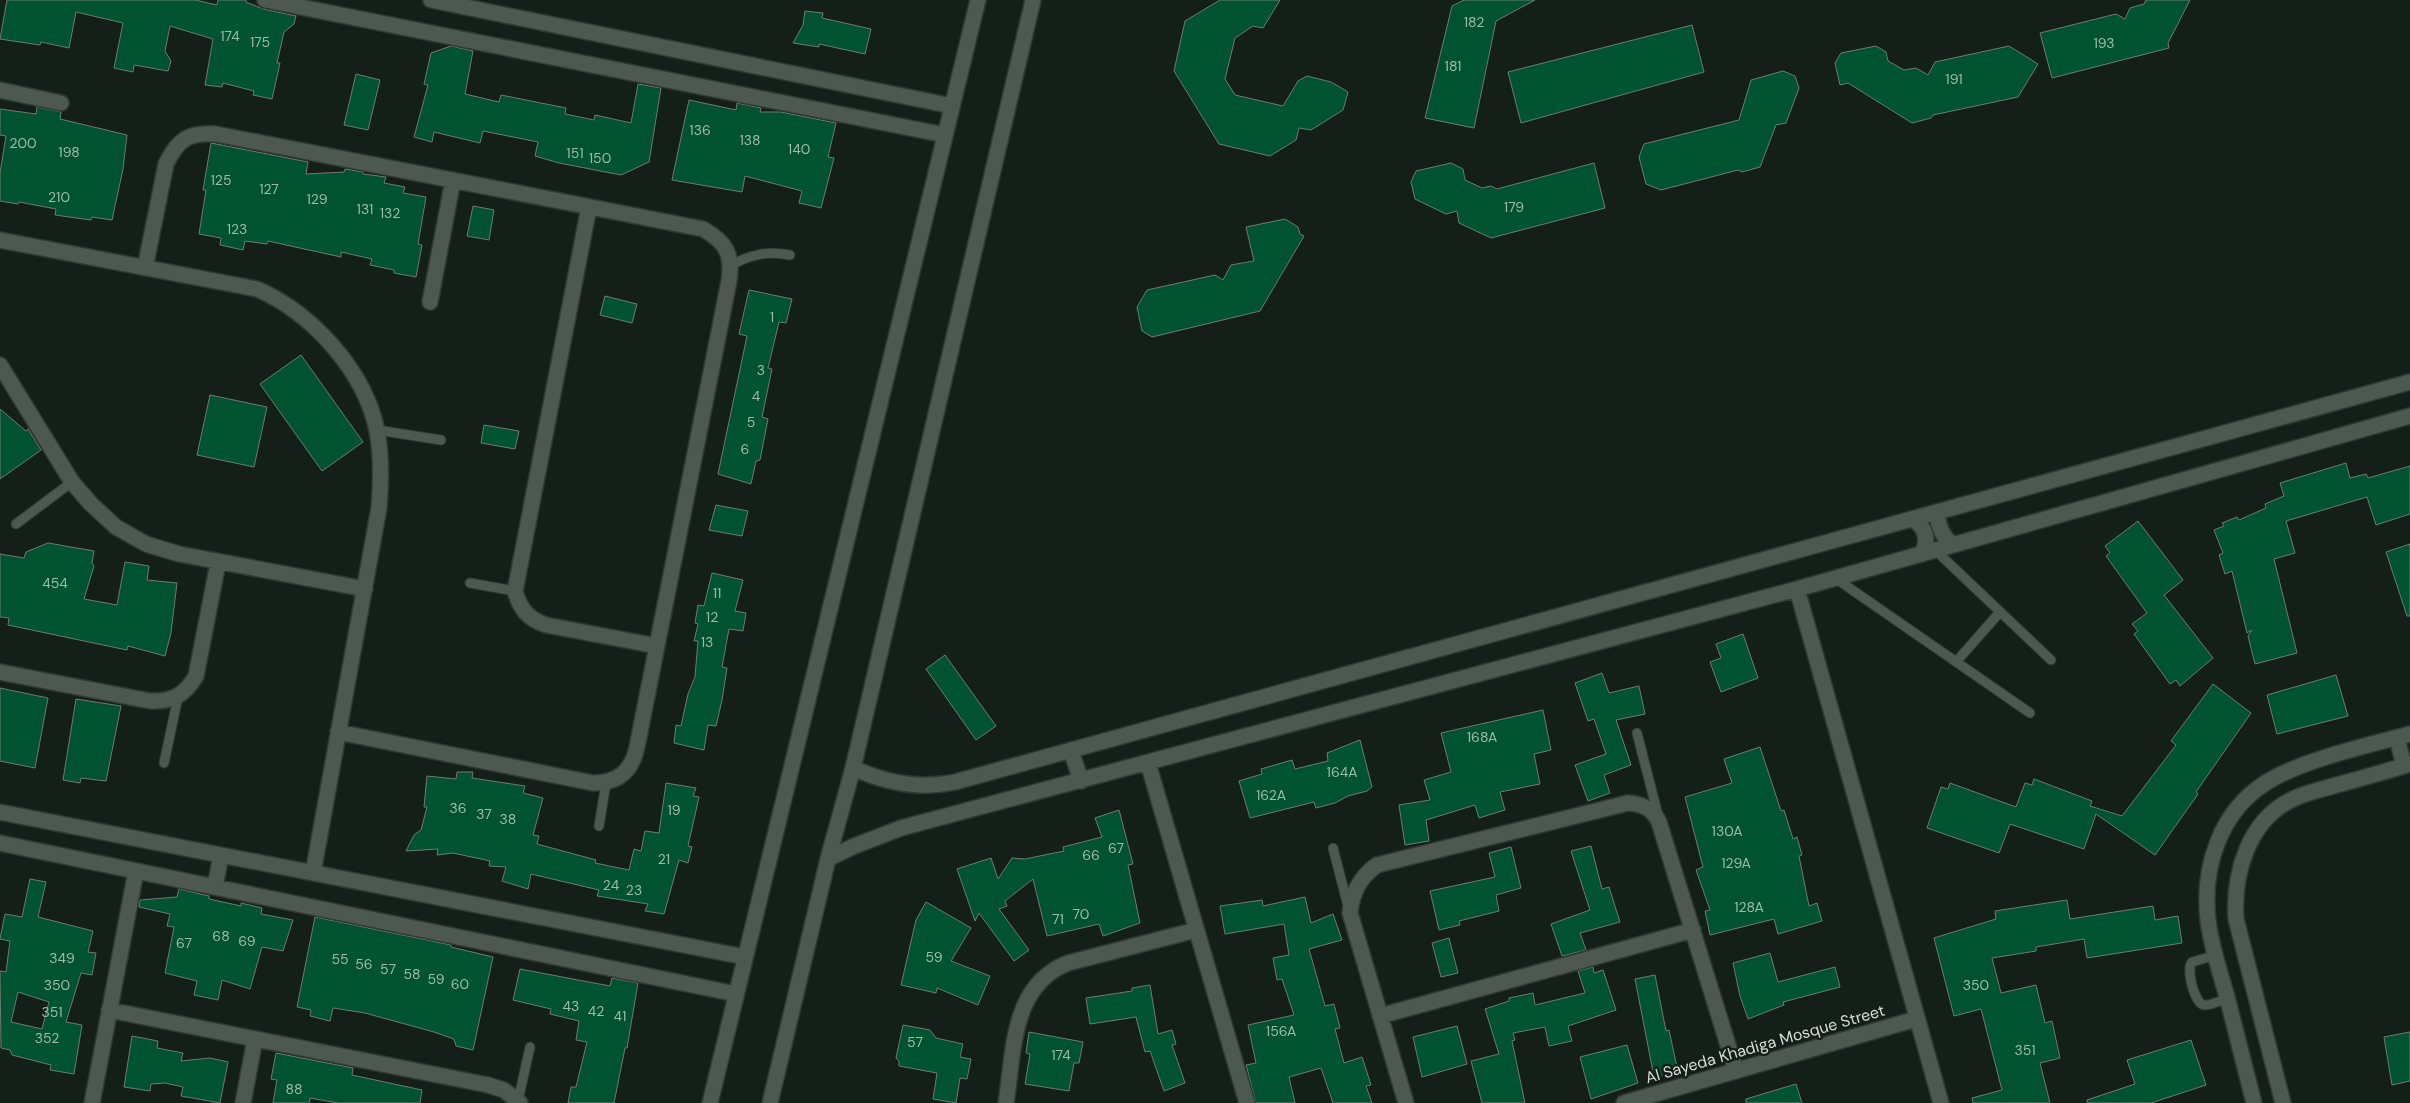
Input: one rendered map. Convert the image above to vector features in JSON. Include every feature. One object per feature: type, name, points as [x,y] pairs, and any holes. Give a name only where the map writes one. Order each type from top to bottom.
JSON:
[{"type":"street","points":[[265,0],[945,135]]},
{"type":"street","points":[[430,0],[450,2],[952,106]]},
{"type":"street","points":[[710,1103],[978,0]]},
{"type":"street","points":[[770,1103],[828,859],[853,768],[1033,0]]},
{"type":"street","points":[[0,90],[62,103]]},
{"type":"street","points":[[145,268],[166,164],[173,149],[185,138],[200,133],[216,134],[702,229],[716,237],[727,249],[732,265],[635,758],[628,770],[619,778],[606,783],[593,783],[338,732]]},
{"type":"street","points":[[430,302],[453,180]]},
{"type":"street","points":[[589,207],[515,592],[525,614],[534,621],[546,625],[657,646]]},
{"type":"street","points":[[0,240],[257,290],[277,298],[296,311],[324,336],[347,365],[365,398],[377,430],[382,470],[379,508],[312,873]]},
{"type":"street","points":[[0,365],[72,482],[90,504],[116,527],[139,539],[179,554],[218,563],[365,589]]},
{"type":"street","points":[[853,768],[883,780],[899,783],[938,785],[1072,750],[2410,382]]},
{"type":"street","points":[[828,859],[852,847],[901,828],[1797,589],[2410,416]]},
{"type":"street","points":[[1938,512],[1939,528],[1942,534],[1954,545]]},
{"type":"street","points":[[1913,519],[1924,528],[1929,552]]},
{"type":"street","points":[[0,672],[150,701],[164,701],[178,697],[189,688],[196,676],[218,563]]},
{"type":"street","points":[[1797,589],[1941,1103]]},
{"type":"street","points":[[2254,1103],[2208,921],[2208,878],[2219,836],[2231,815],[2247,797],[2266,782],[2287,771],[2403,736],[2407,765],[2293,799],[2269,817],[2258,829],[2243,857],[2236,887],[2236,919],[2283,1103]]},
{"type":"street","points":[[1072,750],[1080,781]]},
{"type":"street","points":[[1148,763],[1246,1103]]},
{"type":"street","points":[[1406,1103],[1350,913],[1358,884],[1377,865],[1628,803],[1645,806],[1660,822],[1736,1071]]},
{"type":"street","points":[[0,812],[745,957]]},
{"type":"street","points":[[0,843],[736,994]]},
{"type":"street","points":[[215,887],[221,855]]},
{"type":"street","points":[[92,1103],[136,871]]},
{"type":"street","points":[[1006,1103],[1021,1012],[1025,1000],[1038,981],[1056,967],[1068,963],[1196,930]]},
{"type":"street","points":[[1380,1016],[1693,930]]},
{"type":"street","points":[[110,1010],[488,1085],[504,1090],[519,1102]]},
{"type":"street","name":"Al Sayeda Khadiga Mosque Street","points":[[1624,1103],[1916,1019]]},
{"type":"street","points":[[243,1103],[256,1039]]},
{"type":"lane","points":[[732,265],[754,255],[778,253],[790,255]]},
{"type":"lane","points":[[377,430],[441,440]]},
{"type":"lane","points":[[16,524],[72,482]]},
{"type":"lane","points":[[1929,552],[2000,612],[2050,660]]},
{"type":"lane","points":[[1835,578],[2030,713]]},
{"type":"lane","points":[[470,583],[515,592]]},
{"type":"lane","points":[[1956,662],[2000,612]]},
{"type":"lane","points":[[164,763],[178,697]]},
{"type":"lane","points":[[1638,733],[1660,822]]},
{"type":"lane","points":[[599,826],[606,783]]},
{"type":"lane","points":[[1333,848],[1350,913]]},
{"type":"lane","points":[[2216,955],[2192,962],[2188,971],[2197,999],[2201,1003],[2206,1004],[2227,998]]},
{"type":"lane","points":[[519,1102],[530,1047]]},
{"type":"building","points":[[7,0],[195,0],[217,5],[218,0],[246,0],[246,2],[263,9],[296,16],[294,24],[284,32],[277,63],[280,63],[272,99],[253,95],[254,91],[223,83],[222,87],[205,85],[213,39],[170,26],[165,51],[171,61],[168,71],[134,65],[133,72],[114,68],[123,23],[76,12],[69,48],[41,42],[40,45],[0,39]]},
{"type":"building","points":[[1220,0],[1280,0],[1263,28],[1253,26],[1235,38],[1225,79],[1235,95],[1283,106],[1298,81],[1307,76],[1331,82],[1348,92],[1343,110],[1311,130],[1299,128],[1296,140],[1270,156],[1219,144],[1174,71],[1185,21]]},
{"type":"building","points":[[1464,0],[1535,0],[1496,21],[1474,128],[1425,118],[1452,6]]},
{"type":"building","points":[[2146,0],[2190,0],[2168,43],[2169,48],[2052,78],[2040,33],[2116,14],[2125,19],[2130,8],[2144,4]]},
{"type":"building","points":[[805,11],[823,13],[822,18],[871,29],[865,54],[819,44],[819,47],[793,43],[803,25]]},
{"type":"building","points":[[1692,25],[1704,72],[1521,123],[1508,72]]},
{"type":"building","points":[[451,46],[473,51],[465,94],[499,102],[501,95],[566,108],[565,114],[594,120],[595,115],[631,123],[638,84],[661,88],[649,162],[621,175],[559,163],[535,156],[538,142],[483,131],[480,143],[434,132],[432,142],[414,137],[428,85],[424,84],[431,53]]},
{"type":"building","points":[[1876,46],[1886,52],[1888,61],[1904,70],[1916,68],[1928,75],[1935,62],[2009,46],[2038,64],[2018,97],[1933,115],[1931,118],[1912,123],[1848,83],[1840,85],[1835,63],[1841,53]]},
{"type":"building","points":[[1783,71],[1795,76],[1799,88],[1786,123],[1776,125],[1760,167],[1742,172],[1738,170],[1661,190],[1646,184],[1639,157],[1644,144],[1739,120],[1751,80]]},
{"type":"building","points":[[356,74],[380,80],[368,130],[344,125]]},
{"type":"building","points":[[689,100],[736,110],[737,103],[761,108],[760,112],[781,112],[836,123],[828,157],[834,158],[821,208],[799,203],[802,191],[745,176],[742,192],[672,180]]},
{"type":"building","points":[[37,107],[61,112],[60,119],[127,135],[123,169],[112,220],[92,217],[91,220],[55,215],[56,209],[19,202],[18,204],[0,201],[0,173],[6,136],[0,135],[0,109],[36,114]]},
{"type":"building","points":[[211,143],[308,162],[306,174],[344,172],[345,169],[386,177],[384,183],[405,187],[403,193],[426,197],[418,244],[422,245],[416,277],[394,273],[394,270],[370,265],[372,259],[341,252],[341,257],[268,241],[267,244],[245,241],[243,250],[220,245],[221,238],[199,234],[206,190],[203,190]]},
{"type":"building","points":[[1451,163],[1463,169],[1465,180],[1482,188],[1491,186],[1497,189],[1594,163],[1605,208],[1491,238],[1459,223],[1457,211],[1446,214],[1415,199],[1411,182],[1416,171]]},
{"type":"building","points":[[473,206],[494,210],[489,240],[467,236]]},
{"type":"building","points":[[1285,219],[1298,227],[1300,234],[1304,236],[1260,311],[1152,337],[1142,331],[1137,307],[1147,290],[1215,275],[1223,280],[1231,265],[1254,261],[1246,227]]},
{"type":"building","points":[[749,290],[792,299],[786,323],[779,322],[768,368],[772,369],[762,417],[768,419],[760,460],[756,461],[751,484],[718,474],[747,336],[739,334]]},
{"type":"building","points":[[605,296],[637,304],[632,323],[600,315]]},
{"type":"building","points":[[301,355],[363,442],[322,471],[260,384]]},
{"type":"building","points":[[210,395],[267,407],[254,467],[197,455]]},
{"type":"building","points":[[0,409],[26,431],[28,429],[41,450],[0,479]]},
{"type":"building","points":[[484,425],[519,431],[515,449],[481,443]]},
{"type":"building","points":[[2346,463],[2350,478],[2366,474],[2368,478],[2410,466],[2410,514],[2376,525],[2367,497],[2286,521],[2295,553],[2274,559],[2297,653],[2255,664],[2248,636],[2252,630],[2247,633],[2232,571],[2225,574],[2219,555],[2223,553],[2214,530],[2224,526],[2222,523],[2237,517],[2239,520],[2266,508],[2265,504],[2284,496],[2280,483]]},
{"type":"building","points":[[716,505],[748,511],[742,536],[709,530]]},
{"type":"building","points":[[2138,521],[2183,580],[2164,595],[2213,658],[2180,686],[2176,680],[2170,684],[2134,634],[2138,631],[2132,624],[2147,613],[2106,556],[2110,553],[2105,546]]},
{"type":"building","points":[[48,543],[94,551],[92,563],[94,566],[84,599],[117,605],[125,562],[149,566],[147,580],[177,583],[171,633],[165,656],[128,646],[127,650],[8,625],[9,618],[0,617],[0,554],[24,558],[26,552]]},
{"type":"building","points":[[2410,544],[2410,616],[2407,616],[2386,552]]},
{"type":"building","points":[[712,573],[743,580],[735,611],[746,613],[743,631],[729,629],[722,667],[727,668],[722,700],[716,726],[708,725],[704,750],[674,743],[676,725],[681,726],[688,694],[695,677],[698,641],[694,641],[698,624],[695,623],[698,605],[704,606]]},
{"type":"building","points":[[1743,634],[1758,678],[1721,692],[1710,662],[1721,658],[1716,644]]},
{"type":"building","points":[[945,655],[996,726],[976,740],[926,669]]},
{"type":"building","points":[[1602,673],[1609,693],[1639,686],[1645,714],[1616,720],[1631,765],[1604,775],[1610,793],[1588,801],[1575,765],[1606,754],[1594,719],[1588,721],[1575,683]]},
{"type":"building","points":[[2336,675],[2348,716],[2277,734],[2267,695]]},
{"type":"building","points":[[2213,684],[2251,713],[2155,855],[2096,814],[2084,849],[2010,824],[1999,853],[1927,828],[1941,787],[1948,789],[1950,783],[2016,807],[2025,783],[2032,785],[2034,779],[2092,801],[2090,806],[2122,816],[2176,745],[2171,741]]},
{"type":"building","points":[[0,688],[48,698],[35,768],[0,761]]},
{"type":"building","points":[[76,699],[121,706],[106,781],[81,778],[80,783],[63,780]]},
{"type":"building","points":[[1543,710],[1551,750],[1534,754],[1540,784],[1500,792],[1505,810],[1479,818],[1475,805],[1426,820],[1429,841],[1405,845],[1399,805],[1430,800],[1424,780],[1451,772],[1441,733]]},
{"type":"building","points":[[1360,740],[1372,787],[1367,791],[1316,808],[1314,802],[1250,818],[1239,781],[1262,774],[1261,769],[1292,760],[1295,769],[1328,761],[1327,753]]},
{"type":"building","points":[[1760,747],[1781,811],[1784,810],[1793,839],[1797,837],[1802,855],[1799,856],[1809,906],[1817,903],[1822,921],[1778,934],[1774,919],[1710,935],[1705,911],[1710,910],[1696,870],[1703,867],[1685,797],[1732,783],[1724,759]]},
{"type":"building","points":[[457,772],[473,772],[472,778],[525,786],[523,793],[543,798],[533,835],[539,836],[537,844],[596,860],[595,863],[629,870],[634,849],[641,851],[645,831],[659,833],[666,783],[696,788],[693,796],[699,797],[688,846],[692,847],[688,863],[679,860],[664,914],[645,911],[648,904],[597,896],[599,890],[531,874],[528,889],[502,881],[506,867],[489,866],[490,861],[453,853],[437,855],[438,849],[406,851],[414,835],[421,830],[427,807],[424,807],[427,776],[456,779]]},
{"type":"building","points":[[1119,810],[1133,864],[1128,865],[1140,923],[1103,936],[1099,924],[1047,936],[1033,879],[1005,901],[1007,906],[999,909],[1029,950],[1014,961],[979,913],[975,921],[957,869],[991,858],[998,879],[1012,858],[1025,859],[1064,851],[1063,847],[1102,837],[1095,818]]},
{"type":"building","points":[[1591,846],[1602,889],[1609,887],[1620,922],[1580,933],[1586,950],[1562,956],[1551,924],[1590,910],[1571,851]]},
{"type":"building","points":[[1511,847],[1521,888],[1496,895],[1499,911],[1459,921],[1460,925],[1439,930],[1430,891],[1495,877],[1489,853]]},
{"type":"building","points":[[30,879],[46,882],[38,917],[93,931],[88,952],[96,953],[92,975],[81,973],[66,1022],[82,1025],[74,1074],[50,1070],[51,1065],[12,1055],[10,1050],[1,1048],[0,971],[6,972],[10,941],[0,939],[5,914],[22,917]],"holes":[[[18,992],[49,1002],[42,1029],[11,1022]]]},
{"type":"building","points":[[179,889],[209,896],[209,899],[241,906],[241,903],[262,908],[261,914],[293,920],[283,951],[262,947],[250,989],[222,980],[218,1000],[194,995],[197,981],[165,973],[174,927],[167,926],[170,914],[139,907],[140,900],[177,897]]},
{"type":"building","points":[[1305,897],[1311,923],[1333,914],[1342,940],[1309,949],[1325,1006],[1334,1004],[1340,1028],[1335,1029],[1344,1063],[1362,1057],[1371,1085],[1366,1086],[1372,1103],[1333,1103],[1321,1068],[1289,1077],[1295,1103],[1256,1103],[1246,1065],[1256,1063],[1248,1025],[1294,1015],[1282,979],[1277,980],[1273,958],[1289,955],[1284,924],[1225,934],[1220,906],[1262,900],[1263,906]]},
{"type":"building","points":[[2067,900],[2070,919],[2153,906],[2155,920],[2178,916],[2182,943],[2087,958],[2084,939],[2036,947],[2036,951],[1992,958],[2001,993],[2036,985],[2045,1023],[2052,1021],[2060,1058],[2040,1063],[2050,1103],[1973,1103],[1972,1098],[2002,1090],[1981,1009],[1954,1016],[1934,938],[1996,919],[1995,911]]},
{"type":"building","points":[[926,902],[971,928],[951,961],[990,976],[978,1005],[937,988],[936,993],[901,985],[916,920]]},
{"type":"building","points":[[315,917],[451,945],[451,947],[493,957],[473,1050],[456,1046],[454,1039],[434,1032],[365,1013],[333,1008],[330,1021],[310,1016],[311,1010],[297,1007]]},
{"type":"building","points":[[1449,938],[1458,973],[1441,977],[1432,943]]},
{"type":"building","points":[[1770,953],[1778,982],[1835,967],[1840,987],[1783,1002],[1784,1005],[1748,1019],[1740,996],[1733,963]]},
{"type":"building","points":[[1593,967],[1594,973],[1603,970],[1616,1010],[1568,1026],[1572,1041],[1549,1046],[1545,1027],[1513,1033],[1515,1040],[1512,1041],[1525,1103],[1482,1103],[1471,1061],[1499,1054],[1485,1009],[1509,1001],[1509,998],[1533,993],[1535,1005],[1585,993],[1578,971]]},
{"type":"building","points":[[520,969],[610,986],[612,978],[638,983],[627,1048],[625,1048],[614,1103],[568,1103],[571,1087],[576,1087],[587,1042],[576,1040],[579,1021],[550,1014],[551,1009],[513,1000]]},
{"type":"building","points":[[1655,975],[1666,1031],[1669,1030],[1678,1072],[1654,1077],[1635,979]]},
{"type":"building","points":[[1150,985],[1158,1034],[1172,1030],[1176,1044],[1172,1045],[1185,1083],[1164,1091],[1150,1051],[1145,1052],[1136,1017],[1090,1024],[1086,998],[1132,991],[1132,988]]},
{"type":"building","points":[[903,1025],[930,1030],[936,1038],[963,1044],[960,1057],[971,1059],[967,1079],[960,1078],[956,1103],[933,1099],[937,1073],[899,1066],[899,1061],[896,1058]]},
{"type":"building","points":[[1457,1026],[1467,1064],[1422,1077],[1413,1037]]},
{"type":"building","points":[[1029,1032],[1083,1042],[1079,1063],[1074,1063],[1069,1091],[1025,1084],[1030,1054],[1026,1053]]},
{"type":"building","points":[[2410,1032],[2410,1081],[2392,1085],[2384,1037]]},
{"type":"building","points":[[132,1036],[158,1041],[157,1048],[183,1053],[181,1061],[210,1058],[228,1062],[220,1103],[181,1096],[183,1087],[165,1083],[151,1084],[150,1091],[124,1087]]},
{"type":"building","points":[[2191,1040],[2206,1085],[2151,1103],[2087,1103],[2087,1100],[2135,1084],[2127,1060]]},
{"type":"building","points":[[1627,1045],[1638,1083],[1591,1099],[1580,1057]]},
{"type":"building","points":[[276,1053],[353,1068],[352,1075],[422,1090],[420,1103],[338,1103],[310,1098],[309,1103],[273,1103],[277,1080],[271,1079]]},
{"type":"building","points":[[1796,1084],[1802,1103],[1746,1103],[1746,1099]]}]
